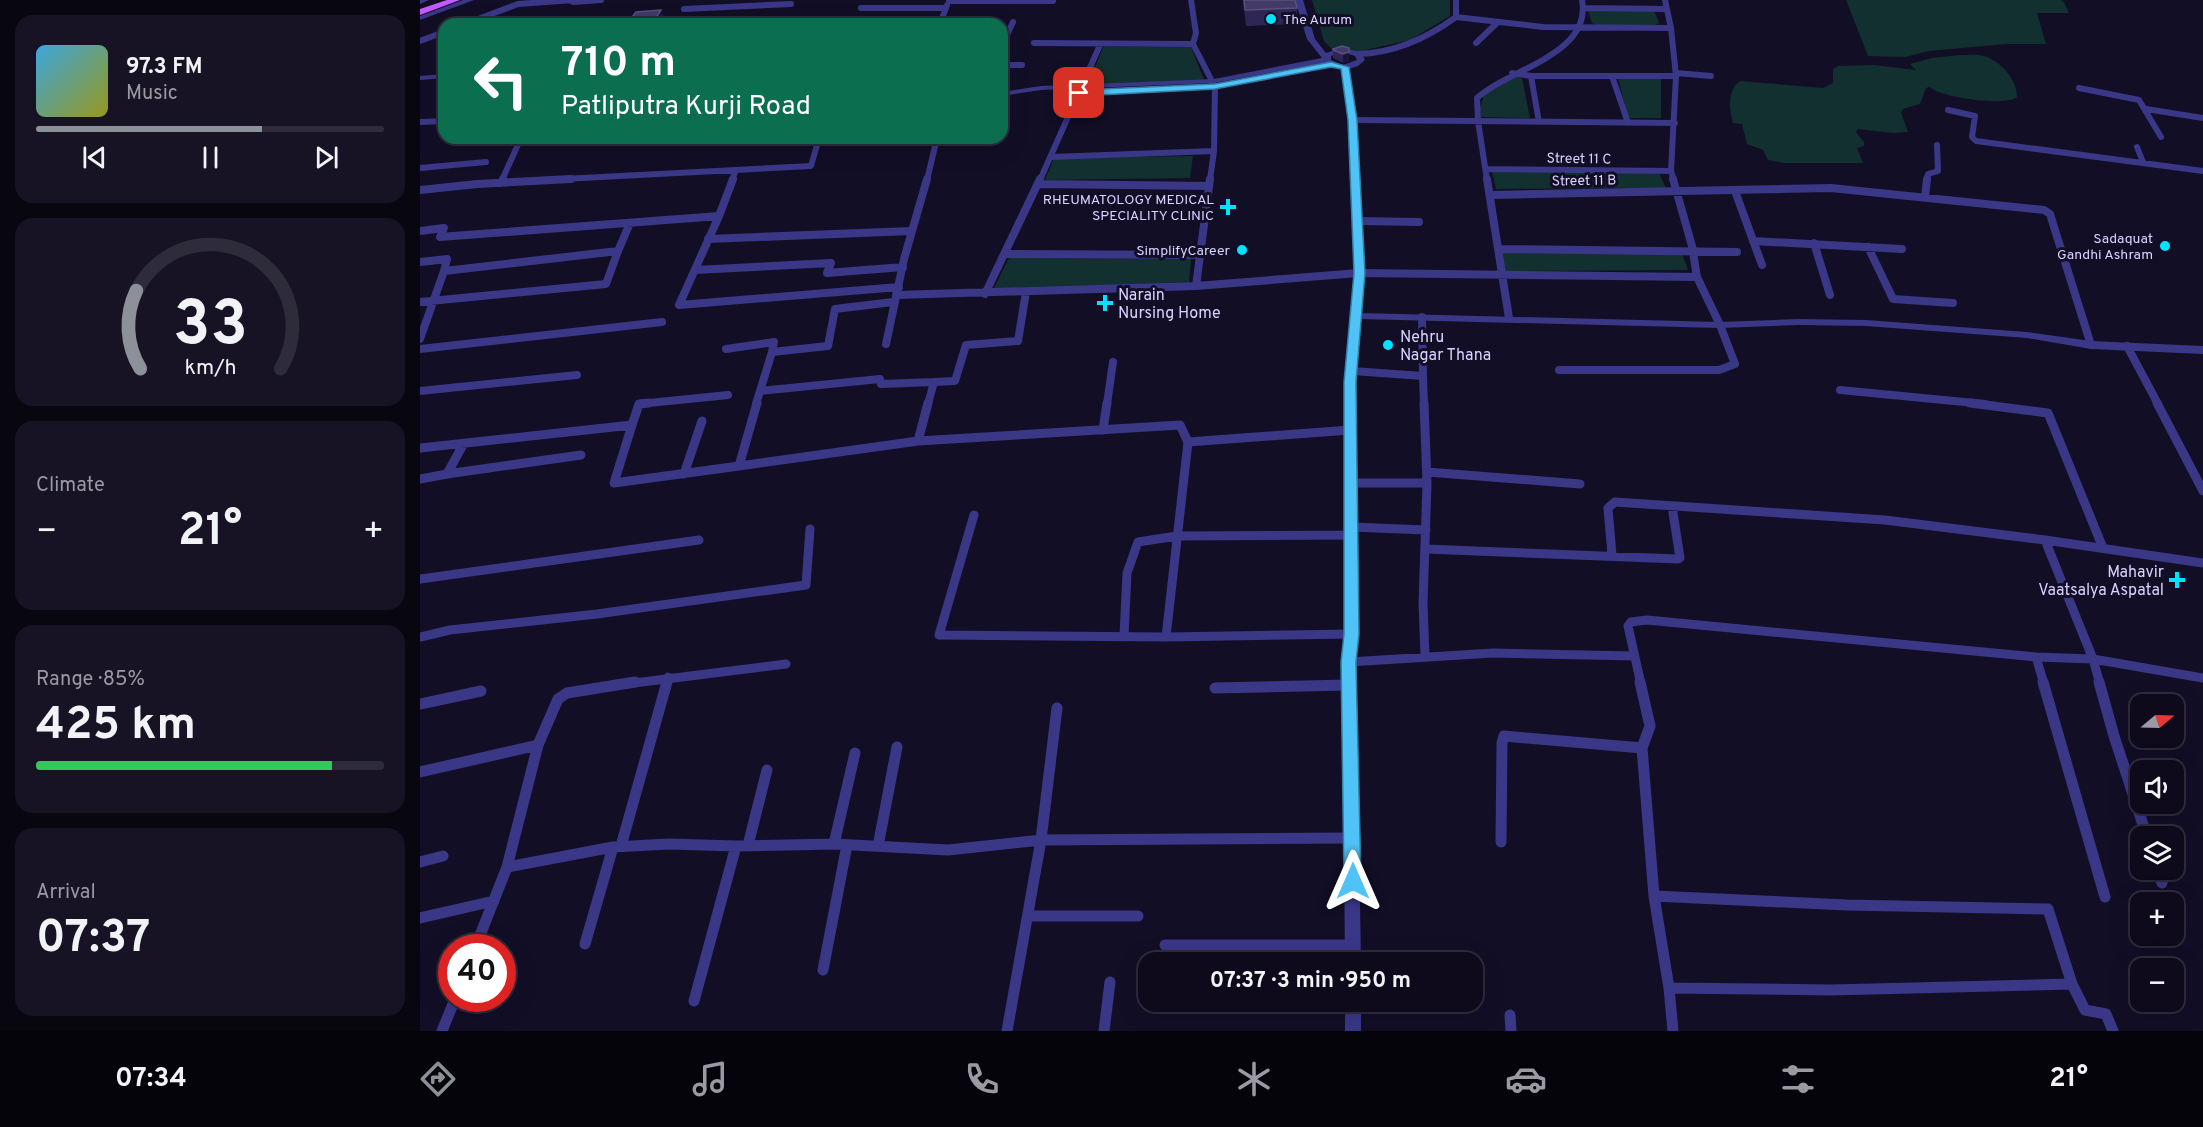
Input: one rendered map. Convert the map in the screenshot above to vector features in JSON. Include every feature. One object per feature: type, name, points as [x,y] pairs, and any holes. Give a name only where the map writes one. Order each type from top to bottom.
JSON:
[{"type":"main road","points":[[420,3],[434,0]]},
{"type":"main road","points":[[420,12],[456,0]]},
{"type":"street","points":[[420,3],[425,0]]},
{"type":"street","points":[[420,18],[470,0]]},
{"type":"street","points":[[481,18],[528,0]]},
{"type":"street","points":[[518,4],[601,0]]},
{"type":"street","points":[[678,18],[690,0]]},
{"type":"street","points":[[1191,0],[1196,33],[1193,44],[1215,84],[1214,151],[1196,286]]},
{"type":"street","points":[[1456,0],[1456,17]]},
{"type":"street","points":[[1509,318],[1478,121],[1477,98],[1488,86],[1553,54],[1578,29],[1585,8],[1582,0]]},
{"type":"street","points":[[1559,370],[1726,369],[1732,367],[1735,360],[1697,277],[1693,251],[1671,171],[1676,74],[1671,28],[1665,0]]},
{"type":"street","points":[[942,18],[949,1],[1053,1]]},
{"type":"street","points":[[1303,2],[1311,39],[1328,59],[1345,67],[1359,62],[1358,54]]},
{"type":"street","points":[[684,9],[791,4]]},
{"type":"street","points":[[861,8],[946,8]]},
{"type":"street","points":[[1585,8],[1666,9]]},
{"type":"street","points":[[1008,93],[1030,91],[1040,94],[1215,84],[1328,59],[1342,50],[1358,54],[1383,52],[1412,44],[1436,33],[1456,17],[1578,29],[1671,28]]},
{"type":"street","points":[[1008,33],[1013,22]]},
{"type":"street","points":[[1476,43],[1498,22]]},
{"type":"street","points":[[420,41],[438,34]]},
{"type":"street","points":[[1034,43],[1193,44]]},
{"type":"street","points":[[985,294],[1051,157],[1100,45]]},
{"type":"street","points":[[1008,65],[1022,65]]},
{"type":"street","points":[[1345,67],[1353,120],[1359,273],[1354,316],[1350,430],[1352,634],[1349,684],[1353,952]]},
{"type":"street","points":[[1512,73],[1531,76],[1676,74],[1711,76]]},
{"type":"street","points":[[420,78],[438,76]]},
{"type":"street","points":[[1531,76],[1539,122]]},
{"type":"street","points":[[1612,76],[1628,123]]},
{"type":"street","points":[[2079,88],[2136,98],[2146,109],[2161,137]]},
{"type":"street","points":[[2146,109],[2203,118]]},
{"type":"street","points":[[1948,110],[1975,116],[1972,137],[1977,141],[2203,171]]},
{"type":"street","points":[[1353,120],[1675,123]]},
{"type":"street","points":[[420,122],[438,121]]},
{"type":"street","points":[[501,183],[518,144]]},
{"type":"street","points":[[420,190],[501,183],[811,166],[817,144]]},
{"type":"street","points":[[886,344],[911,231],[935,157],[936,144]]},
{"type":"street","points":[[1925,197],[1929,173],[1938,171],[1937,145]]},
{"type":"street","points":[[2137,147],[2143,162]]},
{"type":"street","points":[[1051,157],[1214,151]]},
{"type":"street","points":[[420,168],[486,162]]},
{"type":"street","name":"Street 11 C","points":[[1486,169],[1671,171]]},
{"type":"street","points":[[736,170],[719,216],[679,305],[896,295],[1196,286],[1359,273],[1697,277]]},
{"type":"street","points":[[1038,184],[1209,186]]},
{"type":"street","name":"Street 11 B","points":[[1490,195],[1678,190],[1735,191],[1781,187],[1831,188],[2048,212],[2073,283],[2091,345]]},
{"type":"street","points":[[1735,191],[1762,265]]},
{"type":"street","points":[[420,231],[444,228],[440,237],[719,216]]},
{"type":"street","points":[[1357,221],[1419,222]]},
{"type":"street","points":[[420,302],[606,284],[630,223]]},
{"type":"street","points":[[708,239],[911,231]]},
{"type":"street","points":[[1753,241],[1902,249]]},
{"type":"street","points":[[1814,243],[1830,295]]},
{"type":"street","points":[[1868,247],[1893,299],[1953,303]]},
{"type":"street","points":[[1498,249],[1737,252]]},
{"type":"street","points":[[444,271],[618,251]]},
{"type":"street","points":[[1005,254],[1200,255]]},
{"type":"street","points":[[420,262],[447,259],[420,339]]},
{"type":"street","points":[[694,270],[831,262],[827,273],[903,267]]},
{"type":"street","points":[[760,391],[880,379],[881,384],[955,381],[964,348],[968,344],[1011,343],[1019,340],[1026,292]]},
{"type":"street","points":[[772,352],[828,346],[835,309],[896,295]]},
{"type":"street","points":[[1354,316],[1509,318],[1720,325],[1798,322],[1901,324],[2027,335],[2091,345],[2203,350]]},
{"type":"street","points":[[1422,317],[1427,472],[1423,604],[1425,656]]},
{"type":"street","points":[[420,349],[662,322]]},
{"type":"street","points":[[726,349],[774,342],[739,466]]},
{"type":"street","points":[[2127,346],[2203,491]]},
{"type":"street","points":[[1103,430],[1113,362]]},
{"type":"street","points":[[1352,371],[1423,376]]},
{"type":"street","points":[[420,391],[577,375]]},
{"type":"street","points":[[918,441],[934,382]]},
{"type":"street","points":[[1840,390],[2030,409],[2048,413],[2103,548]]},
{"type":"street","points":[[728,394],[639,404],[614,483],[918,441],[1180,425],[1188,442],[1166,637]]},
{"type":"street","points":[[684,474],[702,421]]},
{"type":"street","points":[[420,448],[632,425]]},
{"type":"street","points":[[1188,442],[1350,430]]},
{"type":"street","points":[[447,474],[464,443]]},
{"type":"street","points":[[420,478],[581,455]]},
{"type":"street","points":[[1427,472],[1580,484]]},
{"type":"street","points":[[1351,483],[1427,483]]},
{"type":"street","points":[[1612,555],[1608,508],[1610,504],[1885,519],[2203,563]]},
{"type":"street","points":[[1426,549],[1678,559],[1680,558],[1672,506]]},
{"type":"street","points":[[974,515],[939,635],[1166,637],[1352,634]]},
{"type":"street","points":[[420,637],[491,624],[597,614],[806,585],[810,529]]},
{"type":"street","points":[[1124,636],[1127,573],[1138,542],[1177,536],[1426,531]]},
{"type":"street","points":[[420,579],[699,540]]},
{"type":"street","points":[[2046,540],[2093,659],[2114,736],[2143,826]]},
{"type":"street","points":[[1673,1031],[1669,988],[1654,896],[1642,748],[1650,726],[1628,626],[1636,620],[2036,657],[2093,659],[2203,678]]},
{"type":"street","points":[[1349,662],[1493,653],[1634,656]]},
{"type":"street","points":[[2036,657],[2105,897]]},
{"type":"street","points":[[481,934],[507,867],[538,745],[556,703],[563,694],[668,677],[786,664]]},
{"type":"street","points":[[585,944],[668,677]]},
{"type":"street","points":[[1215,688],[1349,684]]},
{"type":"street","points":[[420,704],[481,691]]},
{"type":"street","points":[[1007,1031],[1041,840],[1057,708]]},
{"type":"street","points":[[1501,842],[1502,743],[1504,736],[1642,748]]},
{"type":"street","points":[[420,772],[538,745]]},
{"type":"street","points":[[878,846],[897,747]]},
{"type":"street","points":[[834,844],[855,753]]},
{"type":"street","points":[[694,1001],[767,770]]},
{"type":"street","points":[[507,867],[617,847],[669,844],[834,844],[948,850],[1041,840],[1352,838]]},
{"type":"street","points":[[823,969],[847,845]]},
{"type":"street","points":[[420,862],[443,856]]},
{"type":"street","points":[[2161,880],[2162,884]]},
{"type":"street","points":[[1654,896],[1847,906],[2048,909],[2072,984],[2085,1010],[2106,1014],[2113,1031]]},
{"type":"street","points":[[420,918],[494,901]]},
{"type":"street","points":[[1028,916],[1138,916]]},
{"type":"street","points":[[1165,945],[1353,945]]},
{"type":"street","points":[[1191,945],[1191,952]]},
{"type":"street","points":[[1104,1031],[1110,982]]},
{"type":"street","points":[[1669,988],[1831,990],[2072,984]]},
{"type":"street","points":[[442,1031],[450,1012]]},
{"type":"street","points":[[1353,1012],[1353,1031]]},
{"type":"street","points":[[1510,1016],[1511,1031]]},
{"type":"green space","points":[[1312,0],[1450,0],[1450,16],[1410,40],[1361,51],[1335,52],[1324,41]]},
{"type":"green space","points":[[1846,0],[2061,0],[2069,13],[2037,13],[2046,44],[2005,44],[1929,51],[1905,57],[1868,56]]},
{"type":"green space","points":[[1587,9],[1654,10],[1659,23],[1655,25],[1596,25],[1592,23]]},
{"type":"green space","points":[[1103,47],[1191,47],[1205,82],[1087,88]]},
{"type":"green space","points":[[1981,55],[1996,62],[2011,78],[2017,97],[2000,101],[1972,100],[1945,94],[1930,87],[1926,88],[1920,104],[1903,109],[1901,112],[1908,132],[1893,133],[1858,129],[1856,132],[1864,142],[1864,146],[1857,148],[1863,163],[1784,163],[1768,160],[1763,150],[1747,144],[1742,124],[1733,123],[1730,107],[1731,95],[1740,81],[1823,88],[1833,83],[1833,69],[1838,66],[1874,65],[1916,70],[1910,64],[1932,58]]},
{"type":"green space","points":[[1516,76],[1522,78],[1530,118],[1481,117],[1480,108],[1484,95]]},
{"type":"green space","points":[[1618,78],[1661,78],[1661,118],[1628,118]]},
{"type":"green space","points":[[1193,156],[1190,178],[1045,180],[1054,158]]},
{"type":"green space","points":[[1492,172],[1659,173],[1666,188],[1496,189]]},
{"type":"green space","points":[[1502,251],[1682,254],[1688,270],[1504,271]]},
{"type":"green space","points":[[1009,258],[1191,259],[1189,282],[993,290]]},
{"type":"building","points":[[1244,0],[1295,0],[1297,8],[1245,10]]},
{"type":"building","points":[[661,10],[656,18],[632,18],[636,12]]},
{"type":"building","points":[[1342,46],[1349,48],[1349,52],[1343,54],[1333,50],[1333,49]]},
{"type":"place","name":"The Aurum","points":[[1271,19]]},
{"type":"place","name":"RHEUMATOLOGY MEDICAL SPECIALITY CLINIC","points":[[1228,207]]},
{"type":"place","name":"Sadaquat Gandhi Ashram","points":[[2165,246]]},
{"type":"place","name":"SimplifyCareer","points":[[1242,250]]},
{"type":"place","name":"Narain Nursing Home","points":[[1105,303]]},
{"type":"place","name":"Nehru Nagar Thana","points":[[1388,345]]},
{"type":"place","name":"Mahavir Vaatsalya Aspatal","points":[[2177,580]]},
{"type":"route","points":[[1079,93],[1215,87],[1331,64],[1345,67],[1353,120],[1359,273],[1350,382],[1352,634],[1349,662],[1353,881]]}]
